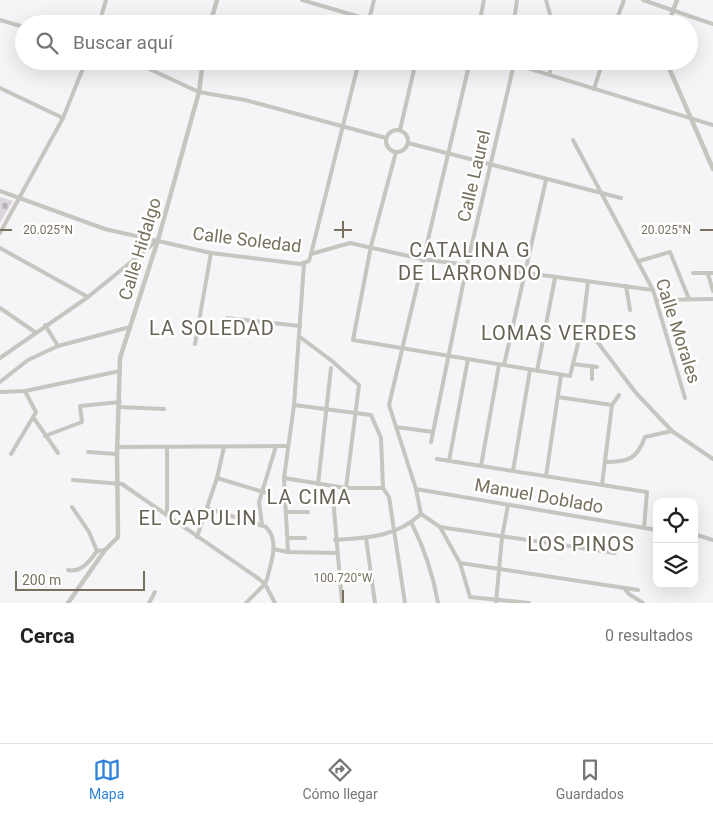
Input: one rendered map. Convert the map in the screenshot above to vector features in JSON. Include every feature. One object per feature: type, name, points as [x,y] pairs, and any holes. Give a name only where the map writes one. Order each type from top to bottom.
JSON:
[{"type":"street","points":[[102,15],[106,0]]},
{"type":"street","points":[[213,15],[217,0]]},
{"type":"street","points":[[302,0],[349,15]]},
{"type":"street","points":[[370,15],[374,0]]},
{"type":"street","points":[[481,15],[484,0]]},
{"type":"street","points":[[515,14],[517,0]]},
{"type":"street","points":[[546,0],[550,15]]},
{"type":"street","points":[[618,15],[624,0]]},
{"type":"street","points":[[643,0],[685,15]]},
{"type":"street","points":[[671,15],[677,0]]},
{"type":"street","points":[[698,19],[713,24]]},
{"type":"street","points":[[0,20],[15,24]]},
{"type":"street","points":[[0,233],[63,118],[82,70]]},
{"type":"street","points":[[151,70],[199,92],[245,100],[342,128],[386,138]]},
{"type":"street","name":"Calle Hidalgo","points":[[68,603],[105,550],[118,537],[117,447],[120,405],[120,358],[158,240],[199,92],[202,70]]},
{"type":"street","points":[[311,254],[356,70]]},
{"type":"street","points":[[400,130],[414,70]]},
{"type":"street","points":[[335,540],[366,538],[394,532],[413,523],[420,515],[416,489],[389,405],[468,70]]},
{"type":"street","name":"Calle Laurel","points":[[431,442],[466,265],[513,70]]},
{"type":"street","points":[[533,70],[713,124]]},
{"type":"street","points":[[549,75],[550,70]]},
{"type":"street","points":[[594,88],[600,70]]},
{"type":"street","points":[[670,70],[713,169]]},
{"type":"street","points":[[0,88],[63,118]]},
{"type":"street","points":[[400,130],[406,135],[408,143],[403,150],[396,152],[388,147],[386,138],[391,131],[400,130]]},
{"type":"street","name":"Calle Morales","points":[[573,140],[653,290],[685,398]]},
{"type":"street","points":[[408,143],[448,155],[621,198]]},
{"type":"street","points":[[396,152],[370,246],[353,340],[570,376],[583,323],[588,282]]},
{"type":"street","points":[[481,466],[502,365],[546,180]]},
{"type":"street","name":"Calle Soledad","points":[[0,191],[106,229],[211,253],[304,264],[309,261],[311,254],[350,243],[422,259],[653,290]]},
{"type":"street","points":[[0,358],[88,297],[158,240]]},
{"type":"street","points":[[0,248],[88,297]]},
{"type":"street","points":[[639,261],[670,252],[689,299]]},
{"type":"street","points":[[195,344],[211,253]]},
{"type":"street","points":[[288,552],[284,478],[294,405],[304,264]]},
{"type":"street","points":[[693,273],[711,273],[713,291]]},
{"type":"street","points":[[537,371],[555,278]]},
{"type":"street","points":[[626,286],[630,310]]},
{"type":"street","points":[[656,300],[713,299]]},
{"type":"street","points":[[0,308],[35,332]]},
{"type":"street","points":[[226,318],[300,326]]},
{"type":"street","points":[[583,323],[636,392],[672,431],[713,459]]},
{"type":"street","points":[[45,325],[58,346]]},
{"type":"street","points":[[0,382],[28,360],[58,346],[130,327]]},
{"type":"street","points":[[300,337],[332,361],[360,386],[346,488]]},
{"type":"street","points":[[449,461],[468,359]]},
{"type":"street","points":[[573,364],[598,367]]},
{"type":"street","points":[[592,366],[592,379]]},
{"type":"street","points":[[318,484],[331,368]]},
{"type":"street","points":[[513,471],[530,370]]},
{"type":"street","points":[[0,392],[24,391],[120,371]]},
{"type":"street","points":[[546,476],[561,375]]},
{"type":"street","points":[[11,454],[36,412],[24,391]]},
{"type":"street","points":[[602,485],[612,405],[619,395]]},
{"type":"street","points":[[558,397],[612,405]]},
{"type":"street","points":[[45,436],[82,422],[80,406],[120,405],[164,409]]},
{"type":"street","points":[[294,405],[371,415],[380,438],[383,488],[389,497],[405,603]]},
{"type":"street","points":[[33,417],[58,453]]},
{"type":"street","points":[[396,427],[433,432]]},
{"type":"street","points":[[605,462],[625,462],[640,451],[645,437],[672,431]]},
{"type":"street","points":[[262,525],[260,502],[276,446]]},
{"type":"street","points":[[117,447],[288,446]]},
{"type":"street","points":[[197,537],[217,478],[224,447]]},
{"type":"street","points":[[167,516],[168,448]]},
{"type":"street","points":[[88,452],[117,454]]},
{"type":"street","points":[[437,459],[647,492],[644,528]]},
{"type":"street","points":[[217,478],[270,494]]},
{"type":"street","points":[[284,478],[346,488],[383,488]]},
{"type":"street","points":[[73,480],[122,484],[265,584],[275,603]]},
{"type":"street","points":[[332,486],[335,540],[342,603]]},
{"type":"street","name":"Manuel Doblado","points":[[416,489],[653,529]]},
{"type":"street","points":[[496,601],[501,569],[502,537],[508,505]]},
{"type":"street","points":[[72,507],[89,532],[97,552]]},
{"type":"street","points":[[207,508],[262,525],[272,532],[274,549],[267,579],[265,584],[246,603]]},
{"type":"street","points":[[286,512],[308,512]]},
{"type":"street","points":[[420,515],[440,527],[615,553]]},
{"type":"street","points":[[413,523],[425,549],[438,603]]},
{"type":"street","points":[[440,527],[460,563],[470,597],[482,601],[529,603]]},
{"type":"street","points":[[698,535],[713,540]]},
{"type":"street","points":[[288,538],[305,538]]},
{"type":"street","points":[[366,538],[375,603]]},
{"type":"street","points":[[274,549],[288,552],[337,553]]},
{"type":"street","points":[[68,570],[73,571],[83,567],[97,552],[105,550]]},
{"type":"street","points":[[460,563],[638,590]]},
{"type":"street","points":[[624,588],[629,594],[643,603]]},
{"type":"street","points":[[148,603],[155,592]]},
{"type":"green space","points":[[0,197],[13,201],[0,223]]},
{"type":"district","name":"CATALINA G DE LARRONDO","points":[[470,262]]},
{"type":"district","name":"LA SOLEDAD","points":[[212,328]]},
{"type":"district","name":"LOMAS VERDES","points":[[559,333]]},
{"type":"district","name":"LA CIMA","points":[[309,497]]},
{"type":"district","name":"EL CAPULIN","points":[[198,518]]},
{"type":"district","name":"LOS PINOS","points":[[581,544]]}]
